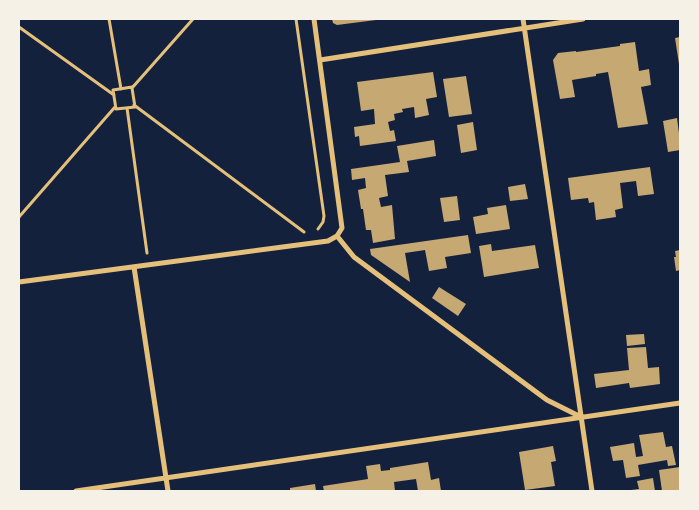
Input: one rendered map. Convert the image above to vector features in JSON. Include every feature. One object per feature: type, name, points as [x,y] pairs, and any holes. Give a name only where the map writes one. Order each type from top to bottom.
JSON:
[{"type":"street","points":[[19,282],[328,241],[337,236],[342,228],[314,19]]},
{"type":"street","points":[[523,19],[592,491]]},
{"type":"street","points":[[320,60],[583,19]]},
{"type":"street","points":[[337,236],[354,257],[547,400],[581,417]]},
{"type":"street","points":[[134,267],[168,491]]},
{"type":"street","points":[[76,491],[680,403]]},
{"type":"path","points":[[109,19],[121,89]]},
{"type":"path","points":[[193,19],[132,88],[134,105],[307,233],[296,234]]},
{"type":"path","points":[[296,19],[324,216],[320,226],[313,232]]},
{"type":"path","points":[[19,27],[114,95]]},
{"type":"path","points":[[19,217],[115,107],[113,90],[132,88]]},
{"type":"path","points":[[115,107],[116,109],[127,108],[134,105]]},
{"type":"path","points":[[127,108],[147,254],[156,252]]},
{"type":"building","points":[[332,19],[376,20],[337,25],[333,23]]},
{"type":"building","points":[[680,37],[680,64],[679,64],[675,38]]},
{"type":"building","points":[[635,42],[639,71],[649,69],[651,85],[641,87],[648,124],[618,128],[608,72],[572,80],[575,97],[560,99],[553,60],[558,53],[620,46],[620,44]]},
{"type":"building","points":[[433,72],[437,97],[426,99],[429,115],[415,118],[414,107],[402,109],[403,112],[394,114],[395,120],[388,122],[390,131],[394,130],[396,141],[360,146],[359,136],[355,137],[354,127],[375,124],[374,109],[361,111],[357,82]]},
{"type":"building","points":[[466,76],[472,114],[449,117],[443,79]]},
{"type":"building","points":[[677,118],[680,150],[668,152],[663,121]]},
{"type":"building","points":[[473,122],[477,150],[461,153],[457,125]]},
{"type":"building","points":[[434,140],[436,156],[407,161],[409,172],[385,175],[388,196],[379,198],[381,207],[392,205],[395,239],[373,243],[371,230],[366,230],[358,190],[366,188],[365,178],[352,180],[351,169],[400,162],[397,146]]},
{"type":"building","points":[[650,167],[654,194],[638,196],[636,181],[620,183],[623,208],[615,210],[616,217],[596,220],[594,202],[589,203],[588,198],[571,200],[568,178]]},
{"type":"building","points":[[525,184],[528,199],[510,201],[508,187]]},
{"type":"building","points":[[457,196],[460,220],[444,222],[440,198]]},
{"type":"building","points":[[506,205],[510,229],[476,234],[473,217],[488,214],[487,208]]},
{"type":"building","points":[[468,235],[471,253],[445,257],[447,268],[429,271],[425,250],[405,253],[410,282],[371,255],[370,249]]},
{"type":"building","points":[[491,244],[492,251],[535,245],[539,268],[484,277],[479,246]]},
{"type":"building","points":[[680,250],[680,270],[676,271],[675,251]]},
{"type":"building","points":[[439,287],[466,304],[458,316],[432,298]]},
{"type":"building","points":[[644,334],[645,344],[627,346],[626,335]]},
{"type":"building","points":[[646,347],[648,368],[659,367],[660,384],[630,388],[629,383],[596,388],[594,374],[629,370],[627,348]]},
{"type":"building","points":[[663,432],[666,447],[672,446],[676,465],[668,466],[667,460],[638,465],[640,476],[626,478],[623,460],[613,461],[610,447],[634,443],[636,457],[643,456],[639,435]]},
{"type":"building","points":[[553,446],[556,461],[551,462],[555,486],[525,490],[519,452]]},
{"type":"building","points":[[428,462],[431,480],[439,478],[441,491],[418,491],[416,479],[394,482],[395,491],[324,491],[323,486],[368,479],[366,466],[380,464],[381,471]]},
{"type":"building","points":[[680,467],[680,491],[662,491],[659,470]]},
{"type":"building","points":[[653,478],[655,491],[631,491],[639,489],[637,481]]},
{"type":"building","points":[[315,484],[316,491],[290,491],[290,488]]}]
